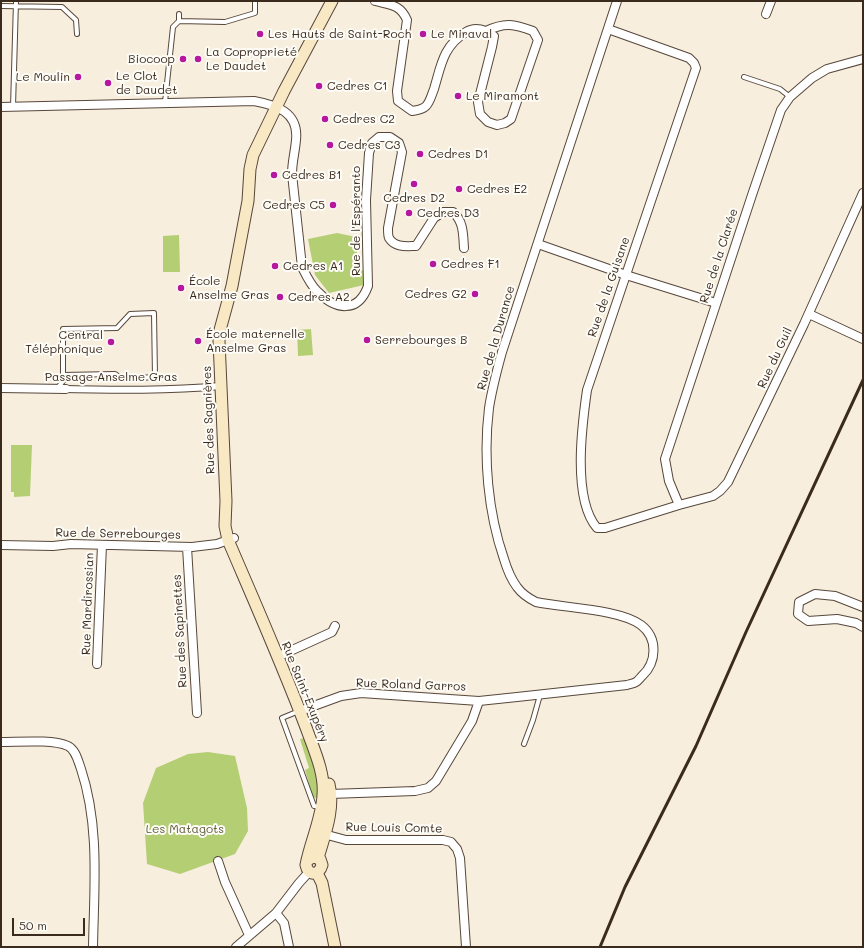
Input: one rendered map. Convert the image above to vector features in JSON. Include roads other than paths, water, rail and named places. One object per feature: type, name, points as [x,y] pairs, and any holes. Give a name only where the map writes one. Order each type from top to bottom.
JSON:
[{"type":"main road","name":"Rue des Sagnières","points":[[231,539],[225,526],[226,501],[219,364],[220,330],[232,286],[248,201],[251,162],[256,148],[276,107],[332,1]]},
{"type":"main road","name":"Rue Saint-Exupéry","points":[[231,539],[321,752],[324,801],[320,833]]},
{"type":"main road","name":"Rue Saint-Exupéry","points":[[313,872],[322,868],[322,862],[313,859],[331,802],[324,801]]},
{"type":"main road","points":[[313,872],[322,883],[335,947]]},
{"type":"street","points":[[375,1],[398,7],[404,13],[407,20],[397,91],[398,101],[412,111],[419,110],[426,106],[431,97],[446,50],[459,36],[468,30],[478,29],[486,31],[494,36],[478,102],[480,114],[488,122],[497,125],[505,123],[511,118],[538,40],[533,31],[510,24],[498,25],[486,31]]},
{"type":"street","name":"Rue de la Durance","points":[[517,698],[627,685],[636,682],[651,664],[654,654],[653,644],[649,633],[640,625],[628,618],[614,614],[550,605],[536,602],[525,596],[511,578],[498,542],[492,514],[487,466],[489,408],[494,380],[617,1]]},
{"type":"street","points":[[766,14],[772,1]]},
{"type":"street","name":"Rue de la Guisane","points":[[608,30],[690,58],[696,68],[587,390],[581,432],[581,471],[585,503],[593,523],[597,528],[605,528],[679,505]]},
{"type":"street","name":"Rue de la Clarée","points":[[679,505],[668,480],[665,459],[781,110],[790,97],[812,78],[827,69],[863,59]]},
{"type":"street","points":[[1,107],[254,101],[267,103],[276,107]]},
{"type":"street","name":"Rue de l'Espéranto","points":[[276,107],[289,115],[296,126],[296,141],[292,162],[292,174],[302,267],[308,280],[327,300],[346,306],[358,303],[365,295],[368,286],[366,200],[369,154],[372,143],[379,137],[390,137],[399,143],[402,152],[388,228],[389,238],[397,245],[405,247],[416,246],[434,218],[443,212],[453,212],[459,218],[462,227],[464,248]]},
{"type":"street","name":"Rue du Guil","points":[[679,505],[712,496],[720,491],[728,482],[809,314],[863,193]]},
{"type":"street","points":[[538,244],[626,275],[716,303]]},
{"type":"street","points":[[809,314],[863,340]]},
{"type":"street","name":"Passage Anselme Gras","points":[[1,388],[142,390],[189,389],[220,386]]},
{"type":"street","name":"Rue de Serrebourges","points":[[1,545],[53,546],[71,544],[187,547],[206,546],[231,539]]},
{"type":"street","name":"Rue Mardirossian","points":[[97,664],[102,545]]},
{"type":"street","name":"Rue des Sapinettes","points":[[187,547],[197,713]]},
{"type":"street","points":[[863,607],[835,596],[815,594],[800,602],[798,614],[808,621],[837,619],[856,623],[863,627]]},
{"type":"street","points":[[280,656],[332,632],[336,626]]},
{"type":"street","name":"Rue Roland Garros","points":[[302,710],[341,696],[361,693],[480,700],[517,698]]},
{"type":"street","points":[[324,801],[414,791],[428,788],[436,781],[472,721],[480,700]]},
{"type":"street","points":[[1,742],[54,743],[69,746],[77,755],[87,786],[95,850],[93,947]]},
{"type":"street","name":"Rue Louis Comte","points":[[320,833],[346,840],[443,840],[451,842],[457,849],[460,858],[466,947]]},
{"type":"street","points":[[218,860],[225,882],[249,935]]},
{"type":"street","points":[[236,947],[276,913],[313,872]]},
{"type":"street","points":[[276,913],[284,923],[289,947]]},
{"type":"lane","points":[[13,107],[16,1]]},
{"type":"lane","points":[[179,21],[225,22],[254,14],[255,1]]},
{"type":"lane","points":[[1,6],[62,7],[76,20],[77,34]]},
{"type":"lane","points":[[165,102],[173,27],[179,21],[180,14]]},
{"type":"lane","points":[[744,77],[780,89],[790,97]]},
{"type":"lane","points":[[57,389],[63,381],[63,375],[63,329],[117,328],[130,314],[154,313],[155,377],[122,379],[115,374],[63,375]]},
{"type":"lane","points":[[524,744],[540,695]]},
{"type":"lane","points":[[302,710],[282,718],[314,806],[324,801]]},
{"type":"railway","points":[[600,947],[625,887],[696,746],[746,632],[863,380]]},
{"type":"place","name":"Les Hauts de Saint-Roch","points":[[260,34]]},
{"type":"place","name":"Le Miraval","points":[[423,34]]},
{"type":"place","name":"Biocoop","points":[[183,59]]},
{"type":"place","name":"La Coproprieté Le Daudet","points":[[198,59]]},
{"type":"place","name":"Le Moulin","points":[[78,77]]},
{"type":"place","name":"Le Clot de Daudet","points":[[108,83]]},
{"type":"place","name":"Cedres C1","points":[[319,86]]},
{"type":"place","name":"Le Miramont","points":[[458,96]]},
{"type":"place","name":"Cedres C2","points":[[325,119]]},
{"type":"place","name":"Cedres C3","points":[[330,145]]},
{"type":"place","name":"Cedres D1","points":[[420,154]]},
{"type":"place","name":"Cedres B1","points":[[274,175]]},
{"type":"place","name":"Cedres D2","points":[[414,184]]},
{"type":"place","name":"Cedres E2","points":[[459,189]]},
{"type":"place","name":"Cedres C5","points":[[333,205]]},
{"type":"place","name":"Cedres D3","points":[[409,213]]},
{"type":"place","name":"Cedres F1","points":[[433,264]]},
{"type":"place","name":"Cedres A1","points":[[275,266]]},
{"type":"place","name":"École Anselme Gras","points":[[181,288]]},
{"type":"place","name":"Cedres G2","points":[[475,294]]},
{"type":"place","name":"Cedres A2","points":[[280,297]]},
{"type":"place","name":"Serrebourges B","points":[[367,340]]},
{"type":"place","name":"École maternelle Anselme Gras","points":[[198,341]]},
{"type":"place","name":"Central Téléphonique","points":[[111,342]]},
{"type":"park label","name":"Les Matagots","points":[[185,829]]}]
